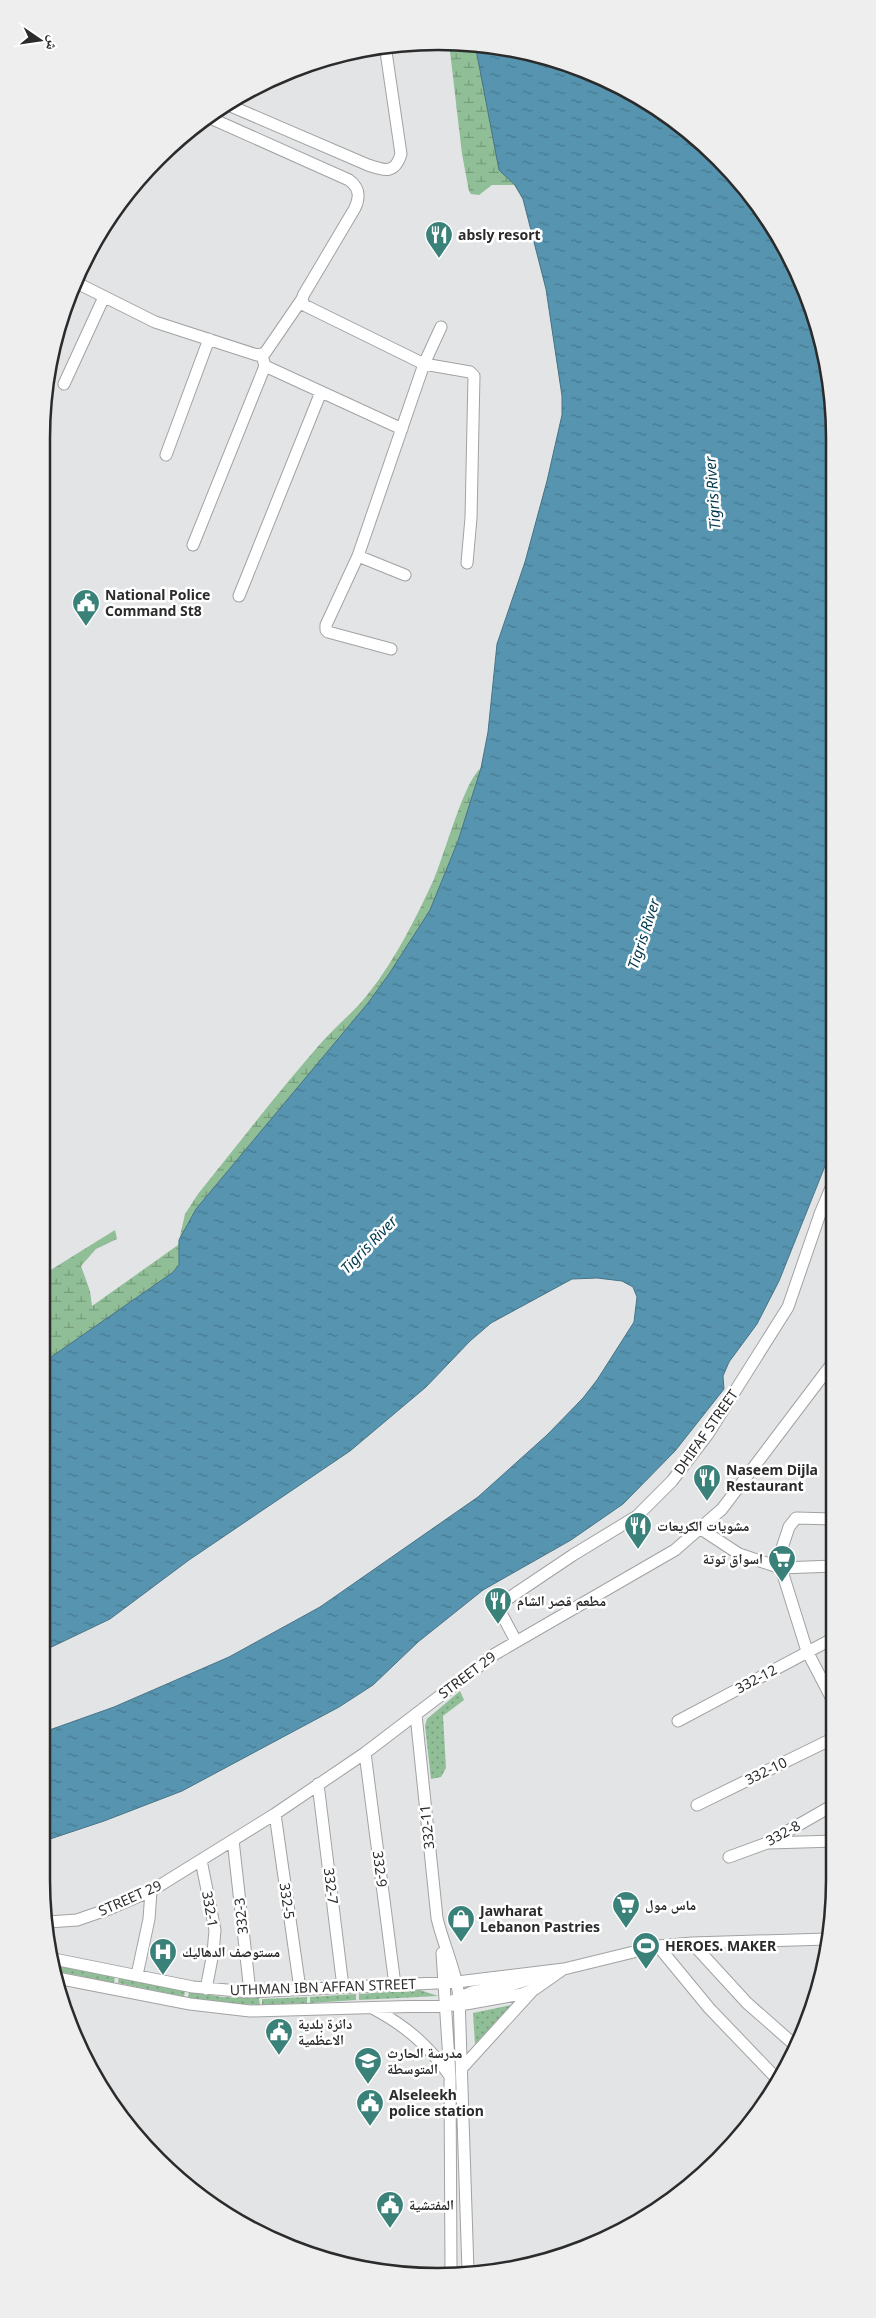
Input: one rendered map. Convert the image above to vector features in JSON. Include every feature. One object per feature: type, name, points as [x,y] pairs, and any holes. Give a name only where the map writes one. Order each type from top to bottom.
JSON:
[{"type":"street","points":[[234,108],[368,165],[381,170],[391,170],[398,164],[401,154],[386,53]]},
{"type":"street","points":[[193,545],[263,361],[355,208],[359,195],[358,189],[349,180],[215,120]]},
{"type":"street","points":[[82,286],[170,328],[209,339],[263,361],[321,392],[402,429]]},
{"type":"street","points":[[64,384],[104,297]]},
{"type":"street","points":[[302,299],[304,305],[424,364],[470,372],[474,376],[471,518],[467,563]]},
{"type":"street","points":[[391,649],[328,632],[326,625],[358,556],[424,364],[440,328]]},
{"type":"street","points":[[166,455],[209,339]]},
{"type":"street","points":[[239,596],[321,392]]},
{"type":"street","points":[[358,556],[405,575]]},
{"type":"street","name":"DHIFAF STREET","points":[[516,1641],[501,1612],[506,1600],[637,1516],[672,1481],[708,1434],[788,1307],[826,1200]]},
{"type":"street","name":"STREET 29","points":[[52,1922],[77,1920],[151,1891],[275,1814],[365,1752],[416,1715],[483,1662],[516,1641],[675,1550],[701,1529],[735,1493],[826,1372]]},
{"type":"street","points":[[826,1519],[796,1518],[789,1527],[779,1567],[807,1651],[826,1687]]},
{"type":"street","points":[[701,1529],[740,1554],[779,1567],[826,1566]]},
{"type":"street","name":"332-12","points":[[678,1721],[826,1642]]},
{"type":"street","name":"332-11","points":[[416,1715],[434,1898],[441,1938],[445,1982],[450,2076],[451,2267]]},
{"type":"street","name":"332-10","points":[[697,1805],[826,1742]]},
{"type":"street","name":"332-9","points":[[365,1752],[395,1985]]},
{"type":"street","name":"332-7","points":[[318,1784],[343,1987]]},
{"type":"street","name":"332-8","points":[[729,1857],[767,1843],[826,1809]]},
{"type":"street","name":"332-5","points":[[275,1814],[300,1990]]},
{"type":"street","name":"332-3","points":[[233,1840],[250,1992]]},
{"type":"street","points":[[767,1843],[826,1841]]},
{"type":"street","name":"332-1","points":[[201,1860],[214,1930],[213,1953],[206,1989]]},
{"type":"street","points":[[137,1975],[149,1920],[151,1891]]},
{"type":"street","name":"332-11","points":[[441,1938],[458,1982],[468,2267]]},
{"type":"street","name":"UTHMAN IBN AFFAN STREET","points":[[58,1959],[206,1989],[250,1992],[458,1982],[564,1969],[658,1946],[692,1943],[822,1939]]},
{"type":"street","points":[[692,1943],[747,2003],[790,2041]]},
{"type":"street","points":[[658,1946],[709,2008],[773,2075]]},
{"type":"street","points":[[459,2001],[472,1992],[511,1985],[564,1969]]},
{"type":"street","name":"UTHMAN IBN AFFAN STREET","points":[[63,1979],[230,2010],[372,2008],[446,2006],[459,2001],[512,1996],[534,1989],[564,1969]]},
{"type":"street","points":[[462,2068],[534,1989]]},
{"type":"street","points":[[372,2008],[395,2020],[416,2036],[435,2054],[450,2076]]},
{"type":"green space","points":[[450,50],[496,54],[519,165],[572,396],[499,776],[408,953],[213,1241],[50,1371],[50,1270],[115,1230],[117,1239],[96,1249],[81,1266],[90,1291],[92,1306],[178,1245],[185,1214],[198,1194],[289,1080],[321,1043],[363,1001],[387,967],[427,894],[468,787],[481,768],[525,562],[547,481],[562,415],[562,396],[546,289],[523,199],[514,185],[492,185],[479,195],[471,194],[462,154]]},
{"type":"green space","points":[[460,1691],[464,1700],[443,1716],[446,1768],[441,1777],[431,1779],[425,1726],[427,1719]]},
{"type":"green space","points":[[59,1965],[115,1976],[114,1983],[61,1972]]},
{"type":"green space","points":[[119,1977],[185,1991],[184,1997],[118,1983]]},
{"type":"green space","points":[[420,1990],[438,1996],[359,2000],[359,1994]]},
{"type":"green space","points":[[189,1991],[222,1997],[259,1998],[260,2005],[210,2003],[188,1998]]},
{"type":"green space","points":[[356,1994],[356,2000],[310,2003],[310,1997]]},
{"type":"green space","points":[[307,1997],[307,2003],[262,2005],[262,1999]]},
{"type":"green space","points":[[516,2004],[515,2006],[475,2044],[473,2013]]},
{"type":"water","name":"Tigris River","points":[[477,52],[514,57],[538,63],[586,80],[632,102],[674,130],[694,146],[730,182],[761,222],[786,266],[805,313],[819,362],[823,387],[826,438],[826,1164],[779,1281],[757,1324],[729,1362],[723,1376],[724,1389],[675,1451],[623,1504],[571,1540],[483,1590],[418,1642],[373,1685],[339,1707],[182,1791],[104,1821],[50,1839],[50,1730],[114,1707],[229,1657],[320,1607],[478,1497],[547,1435],[583,1398],[597,1380],[634,1322],[637,1297],[633,1287],[622,1281],[597,1278],[572,1279],[491,1323],[470,1341],[426,1387],[350,1451],[189,1560],[110,1619],[50,1648],[50,1358],[172,1273],[179,1265],[179,1240],[196,1209],[368,1003],[430,910],[458,841],[481,768],[488,732],[497,644],[525,562],[547,481],[562,415],[562,396],[546,289],[523,199],[515,185],[499,170]]},
{"type":"place","name":"absly resort","points":[[439,259]]},
{"type":"place","name":"National Police Command St8","points":[[86,627]]},
{"type":"place","name":"Naseem Dijla Restaurant","points":[[707,1502]]},
{"type":"place","name":"مشويات الكريعات","points":[[638,1550]]},
{"type":"place","name":"اسواق توتة","points":[[782,1583]]},
{"type":"place","name":"مطعم قصر الشام","points":[[498,1625]]},
{"type":"place","name":"ماس مول","points":[[626,1929]]},
{"type":"place","name":"Jawharat Lebanon Pastries","points":[[461,1943]]},
{"type":"place","name":"HEROES. MAKER","points":[[646,1970]]},
{"type":"place","name":"مستوصف الدهاليك","points":[[163,1976]]},
{"type":"place","name":"دائرة بلدية الاعظمية","points":[[279,2056]]},
{"type":"place","name":"مدرسة الحارث المتوسطة","points":[[368,2085]]},
{"type":"place","name":"Alseleekh police station","points":[[370,2127]]},
{"type":"place","name":"المفتشية","points":[[390,2229]]}]
